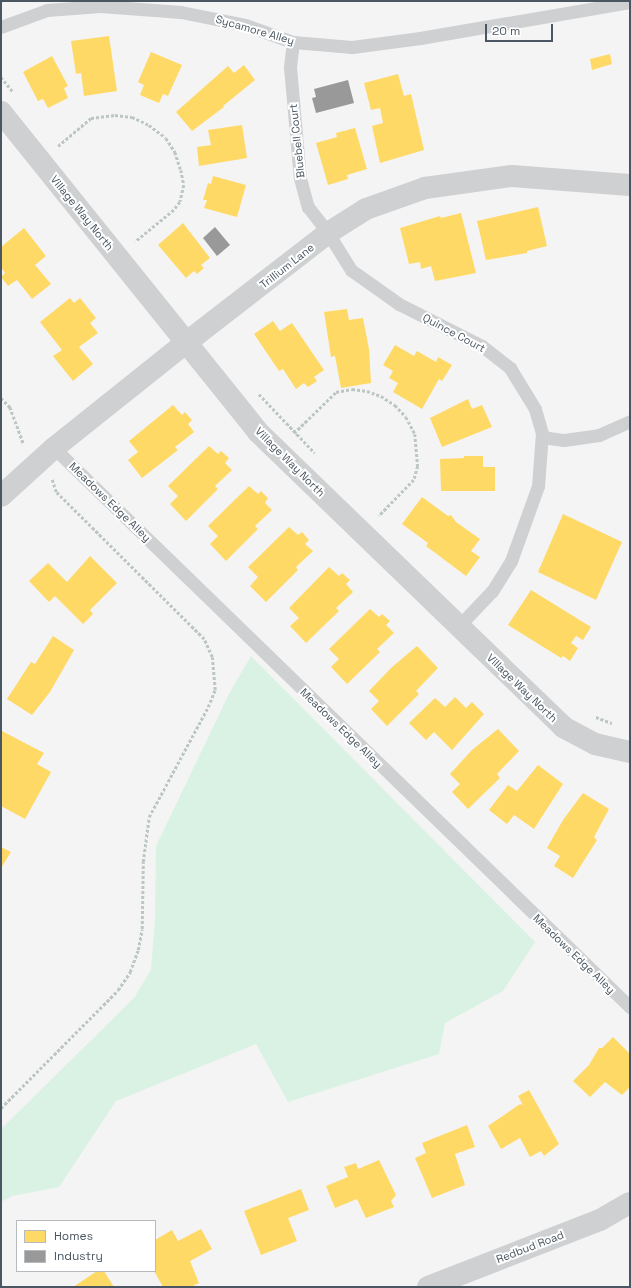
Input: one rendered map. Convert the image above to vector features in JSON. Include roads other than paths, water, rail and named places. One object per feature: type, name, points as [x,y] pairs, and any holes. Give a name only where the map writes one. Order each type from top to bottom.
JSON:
[{"type":"street","name":"Village Way North","points":[[1,112],[258,432],[563,727],[595,744],[630,752]]},
{"type":"street","name":"Trillium Lane","points":[[1,496],[47,454],[187,342],[328,232],[366,209],[425,188],[512,176],[630,185]]},
{"type":"street","name":"Redbud Road","points":[[428,1287],[600,1220],[630,1203]]},
{"type":"lane","name":"Sycamore Alley","points":[[1,27],[47,10],[100,6],[181,12],[245,25],[293,42],[352,46],[420,38],[560,7],[630,2]]},
{"type":"lane","name":"Bluebell Court","points":[[293,42],[290,67],[300,178],[308,207],[328,232]]},
{"type":"lane","name":"Quince Court","points":[[328,232],[351,270],[400,304],[482,346],[510,368],[535,409],[542,437],[538,486],[511,562],[492,591],[458,627]]},
{"type":"lane","points":[[542,437],[564,440],[599,435],[630,422]]},
{"type":"lane","name":"Meadows Edge Alley","points":[[47,454],[630,1007]]}]
